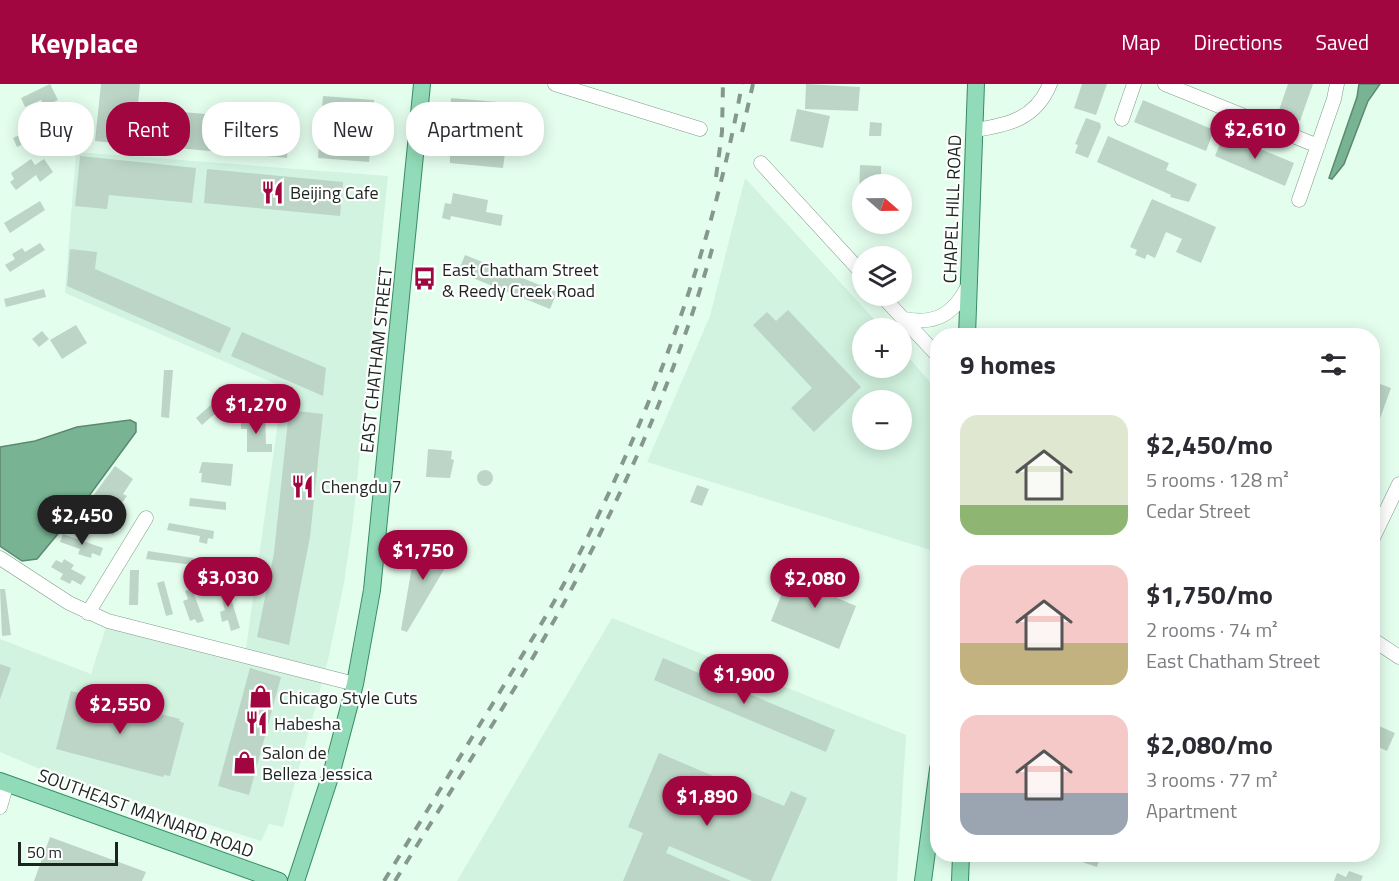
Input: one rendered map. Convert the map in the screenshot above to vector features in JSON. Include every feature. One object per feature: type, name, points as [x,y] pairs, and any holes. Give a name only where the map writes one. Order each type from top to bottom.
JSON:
[{"type":"main road","name":"EAST CHATHAM STREET","points":[[296,881],[323,802],[355,684],[372,590],[422,84]]},
{"type":"main road","name":"CHAPEL HILL ROAD","points":[[967,328],[976,84]]},
{"type":"main road","name":"SOUTHEAST MAYNARD ROAD","points":[[4,782],[279,881]]},
{"type":"main road","points":[[922,881],[930,825]]},
{"type":"main road","points":[[960,881],[961,862]]},
{"type":"street","points":[[555,84],[700,129]]},
{"type":"street","points":[[975,130],[1004,126],[1024,117],[1040,104],[1050,84]]},
{"type":"street","points":[[1122,119],[1134,84]]},
{"type":"street","points":[[1165,84],[1318,146]]},
{"type":"street","points":[[1299,200],[1337,84]]},
{"type":"street","points":[[761,163],[852,262]]},
{"type":"street","points":[[912,320],[941,318],[954,309],[968,286]]},
{"type":"street","points":[[892,306],[903,318]]},
{"type":"street","points":[[912,328],[930,347]]},
{"type":"street","points":[[1380,523],[1399,484]]},
{"type":"street","points":[[88,613],[146,518]]},
{"type":"street","points":[[0,558],[88,613],[108,621],[355,684]]},
{"type":"street","points":[[1380,644],[1399,657]]},
{"type":"street","points":[[0,807],[4,782]]},
{"type":"shaded area","points":[[1359,84],[1380,84],[1368,101],[1344,164],[1332,179],[1329,178],[1357,97]]},
{"type":"shaded area","points":[[94,153],[388,176],[353,521],[344,583],[328,660],[283,827],[269,824],[261,841],[64,779],[0,752],[0,639],[91,674],[106,627],[244,662],[283,387],[65,293],[76,156],[94,156]]},
{"type":"shaded area","points":[[745,178],[852,295],[852,306],[862,306],[873,318],[852,318],[852,378],[912,378],[912,361],[930,382],[930,550],[647,462],[710,316]]},
{"type":"shaded area","points":[[130,420],[136,423],[136,432],[86,500],[37,559],[22,561],[0,546],[0,447],[35,441],[77,427]]},
{"type":"shaded area","points":[[612,618],[906,735],[897,881],[457,881]]},
{"type":"building","points":[[50,84],[58,100],[23,102],[21,98]]},
{"type":"building","points":[[101,84],[140,84],[138,102],[106,102],[106,142],[95,141]]},
{"type":"building","points":[[806,84],[860,87],[858,111],[805,109]]},
{"type":"building","points":[[1082,84],[1107,84],[1096,115],[1074,108]]},
{"type":"building","points":[[1288,84],[1313,84],[1300,121],[1278,113]]},
{"type":"building","points":[[323,96],[374,100],[374,102],[323,102]]},
{"type":"building","points":[[451,98],[498,102],[451,102]]},
{"type":"building","points":[[1143,100],[1214,130],[1206,151],[1134,122]]},
{"type":"building","points":[[797,109],[830,116],[823,148],[790,141]]},
{"type":"building","points":[[190,113],[202,114],[202,150],[190,149]]},
{"type":"building","points":[[1086,118],[1100,123],[1101,127],[1088,158],[1075,153],[1078,145],[1075,144]]},
{"type":"building","points":[[870,122],[882,123],[881,136],[869,136]]},
{"type":"building","points":[[1224,134],[1294,163],[1285,186],[1215,156]]},
{"type":"building","points":[[18,136],[18,147],[17,147],[13,138]]},
{"type":"building","points":[[1108,136],[1169,163],[1166,170],[1197,184],[1189,202],[1170,197],[1171,195],[1097,162]]},
{"type":"building","points":[[80,156],[196,168],[192,203],[109,195],[107,209],[75,206]]},
{"type":"building","points":[[318,156],[369,156],[369,162],[318,158]]},
{"type":"building","points":[[450,156],[505,156],[503,168],[450,163]]},
{"type":"building","points":[[31,159],[35,165],[44,159],[53,172],[40,182],[36,175],[16,190],[10,182],[14,179],[11,173]]},
{"type":"building","points":[[860,165],[881,166],[881,174],[860,174]]},
{"type":"building","points":[[207,169],[343,182],[340,216],[204,203]]},
{"type":"building","points":[[453,193],[488,200],[486,212],[503,215],[501,226],[451,216],[450,220],[442,218],[445,203],[451,204]]},
{"type":"building","points":[[1152,199],[1216,227],[1201,263],[1176,252],[1182,239],[1166,232],[1155,258],[1147,254],[1145,259],[1135,255],[1137,250],[1130,247]]},
{"type":"building","points":[[40,201],[45,210],[10,233],[4,223]]},
{"type":"building","points":[[40,243],[45,250],[10,272],[5,265],[15,259],[12,254],[22,248],[25,252]]},
{"type":"building","points":[[70,249],[97,252],[95,269],[231,328],[220,353],[67,286]]},
{"type":"building","points":[[465,255],[557,292],[550,309],[458,272]]},
{"type":"building","points":[[44,289],[46,297],[6,307],[4,299]]},
{"type":"building","points":[[788,310],[861,387],[858,390],[852,390],[852,396],[814,432],[791,408],[812,388],[753,325],[767,312],[776,321]]},
{"type":"building","points":[[76,325],[87,343],[62,359],[50,340]]},
{"type":"building","points":[[42,331],[49,339],[39,347],[32,339]]},
{"type":"building","points":[[242,332],[326,368],[323,396],[231,356]]},
{"type":"building","points":[[164,370],[173,370],[169,418],[161,417]]},
{"type":"building","points":[[1380,384],[1391,388],[1380,418]]},
{"type":"building","points":[[221,396],[227,403],[202,425],[196,418]]},
{"type":"building","points":[[289,410],[323,414],[310,537],[289,645],[257,637],[274,553]]},
{"type":"building","points":[[265,417],[266,444],[272,444],[272,452],[247,452],[247,429],[241,429],[241,420]]},
{"type":"building","points":[[428,449],[452,451],[451,459],[454,460],[450,478],[426,477]]},
{"type":"building","points":[[202,462],[233,464],[231,486],[201,482],[202,473],[199,473]]},
{"type":"building","points":[[115,466],[133,479],[123,494],[127,496],[110,519],[95,508],[97,505],[90,500]]},
{"type":"building","points":[[485,470],[493,478],[485,486],[477,478]]},
{"type":"building","points":[[697,485],[709,489],[702,506],[690,502]]},
{"type":"building","points":[[190,498],[226,502],[226,510],[189,506]]},
{"type":"building","points":[[86,511],[117,528],[113,535],[82,518]]},
{"type":"building","points":[[169,523],[214,531],[213,539],[208,538],[207,544],[199,542],[200,536],[167,530]]},
{"type":"building","points":[[63,534],[103,548],[100,556],[92,553],[91,558],[78,554],[80,549],[60,542]]},
{"type":"building","points":[[416,543],[452,556],[407,632],[401,630]]},
{"type":"building","points":[[148,551],[194,558],[193,565],[146,559]]},
{"type":"building","points":[[64,559],[74,565],[71,569],[86,577],[81,585],[72,580],[70,584],[60,579],[63,574],[51,567],[56,560],[62,563]]},
{"type":"building","points":[[806,568],[843,584],[837,598],[856,606],[839,649],[771,621],[788,578],[800,583]]},
{"type":"building","points":[[130,570],[139,570],[138,605],[129,605]]},
{"type":"building","points":[[164,581],[173,614],[166,616],[157,583]]},
{"type":"building","points":[[226,582],[240,628],[231,631],[228,620],[222,622],[220,612],[225,610],[218,585]]},
{"type":"building","points":[[0,589],[5,589],[11,635],[2,636]]},
{"type":"building","points":[[192,589],[204,621],[197,623],[195,619],[190,621],[183,601],[188,599],[185,591]]},
{"type":"building","points":[[663,658],[835,730],[826,752],[654,680]]},
{"type":"building","points":[[0,664],[11,668],[0,699]]},
{"type":"building","points":[[250,668],[281,677],[249,795],[218,786]]},
{"type":"building","points":[[71,691],[180,719],[179,721],[184,723],[170,776],[164,775],[163,777],[56,749]]},
{"type":"building","points":[[1380,726],[1395,733],[1387,751],[1380,748]]},
{"type":"building","points":[[659,753],[784,806],[791,791],[807,798],[771,881],[752,881],[669,846],[666,853],[731,881],[623,881],[643,833],[628,827]]},
{"type":"building","points":[[50,837],[146,872],[142,881],[34,881]]},
{"type":"building","points":[[1082,862],[1099,862],[1097,867]]},
{"type":"building","points":[[1349,871],[1363,876],[1361,881],[1334,881],[1337,873],[1346,877]]},
{"type":"railway","points":[[716,177],[722,132],[723,84]]},
{"type":"railway","points":[[384,881],[551,608],[597,519],[624,459],[650,399],[694,275],[713,212],[742,84]]},
{"type":"railway","points":[[742,132],[753,84]]},
{"type":"railway","points":[[395,881],[541,644],[606,522],[667,384],[714,242]]},
{"type":"place","name":"Beijing Cafe","points":[[272,192]]},
{"type":"place","name":"East Chatham Street & Reedy Creek Road","points":[[424,279]]},
{"type":"place","name":"Chengdu 7","points":[[303,486]]},
{"type":"place","name":"Chicago Style Cuts","points":[[261,697]]},
{"type":"place","name":"Habesha","points":[[256,723]]},
{"type":"place","name":"Salon de Belleza Jessica","points":[[244,762]]}]
